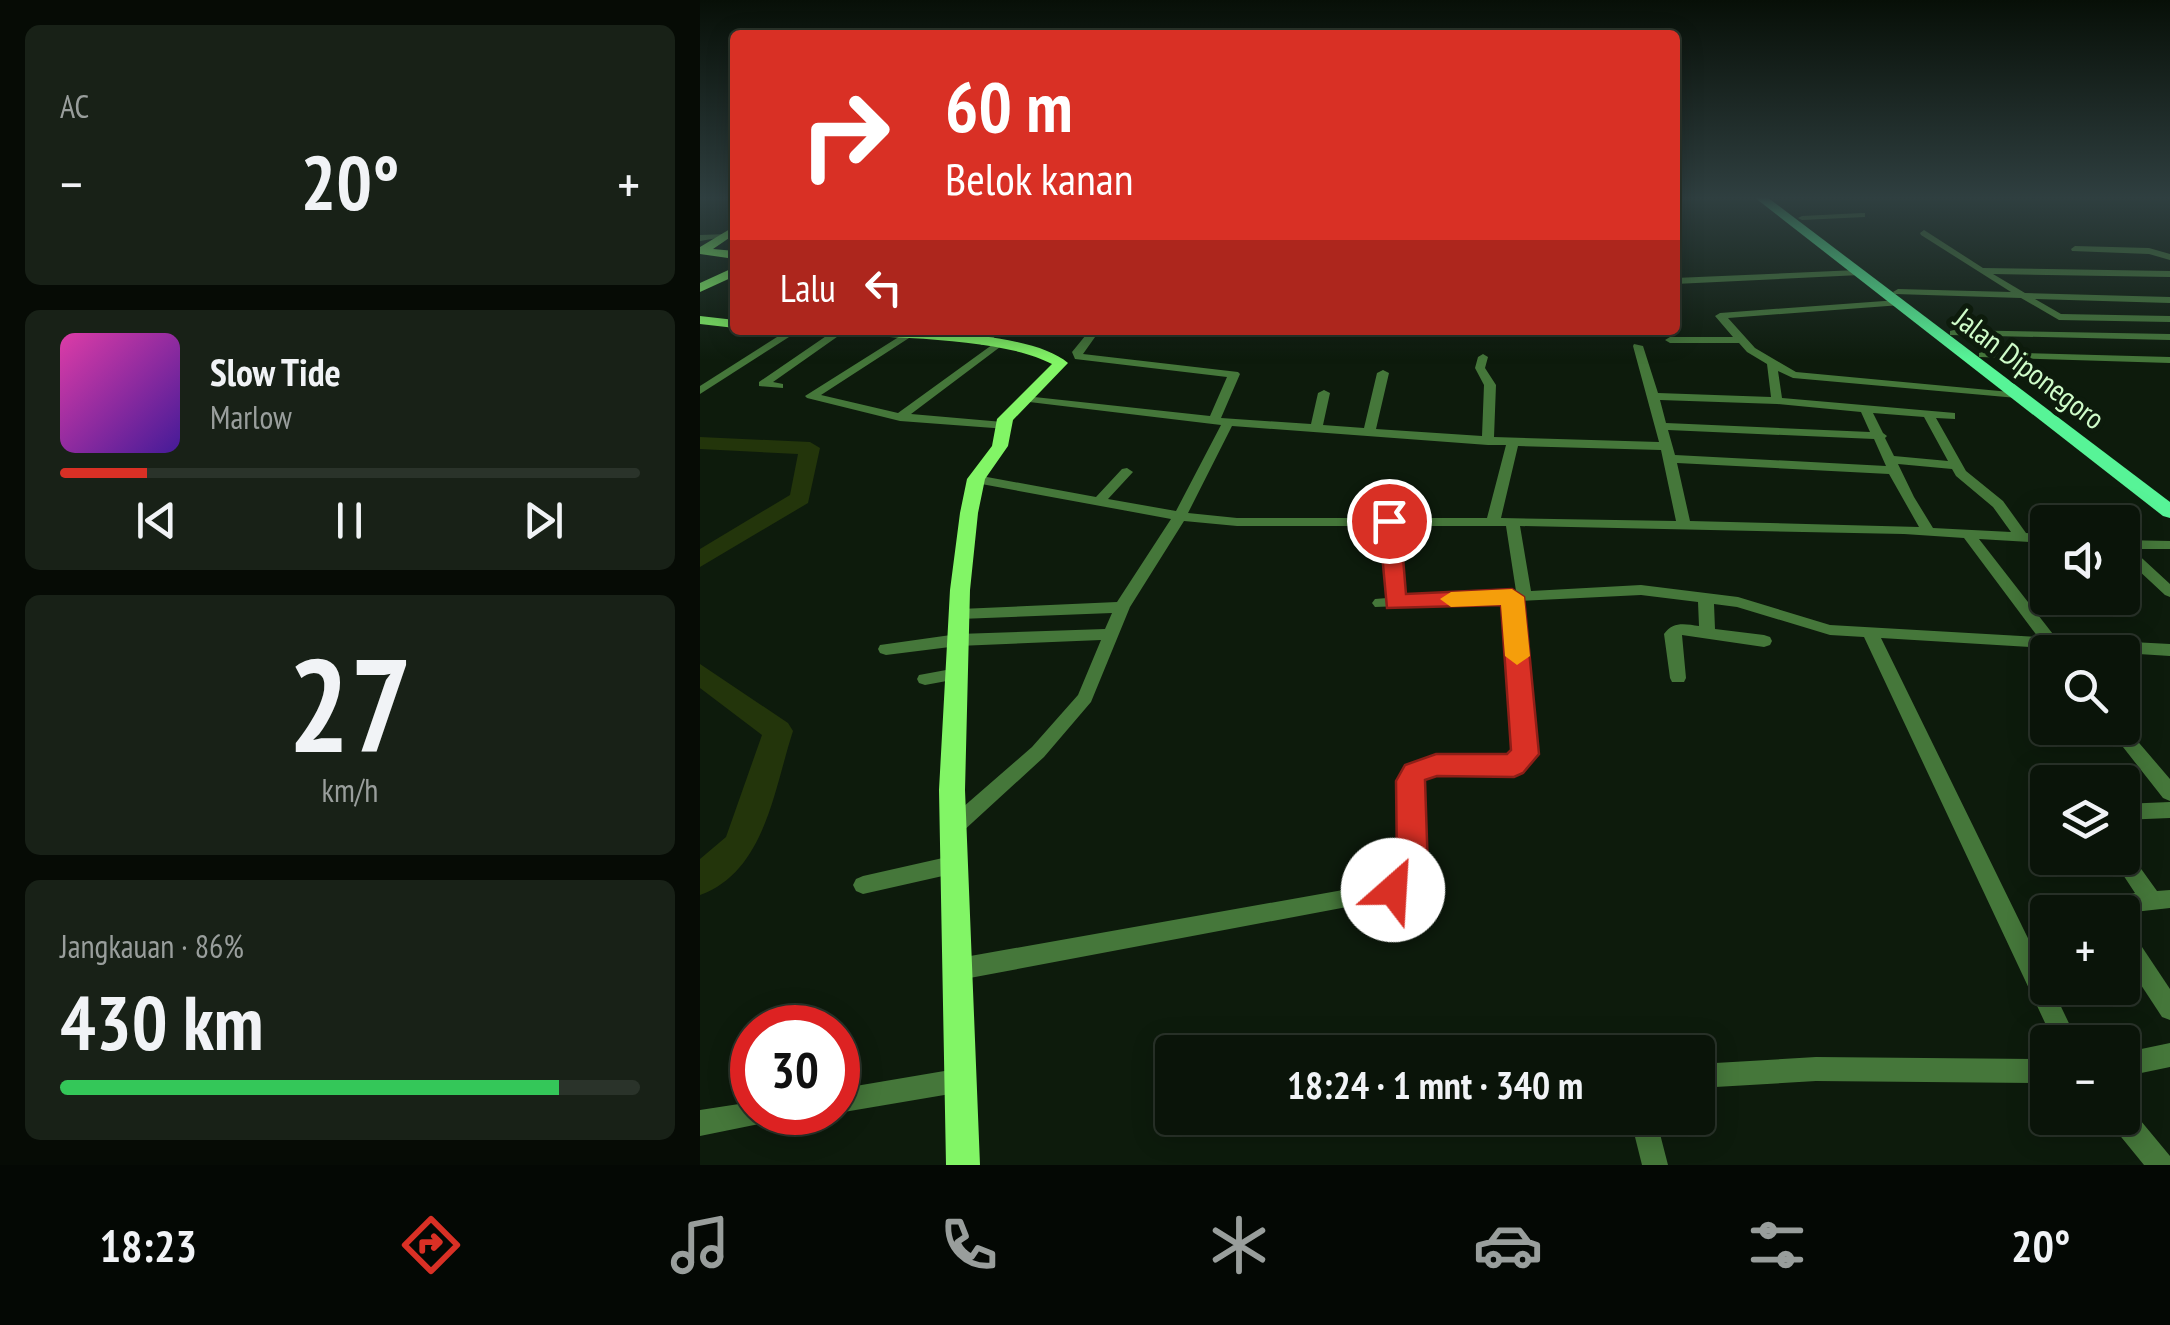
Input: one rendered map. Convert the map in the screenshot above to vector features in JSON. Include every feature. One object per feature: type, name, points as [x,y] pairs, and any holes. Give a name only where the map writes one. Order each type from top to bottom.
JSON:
[{"type":"main road","name":"Jalan Diponegoro","points":[[1829,251],[1954,333],[2170,494]]},
{"type":"main road","name":"Jalan Diponegoro","points":[[1843,251],[2018,395],[2170,512]]},
{"type":"street","points":[[1952,251],[2059,317],[2170,319]]},
{"type":"street","points":[[1981,271],[2170,274]]},
{"type":"street","points":[[700,288],[730,273]]},
{"type":"street","points":[[1680,281],[1857,273]]},
{"type":"street","points":[[2018,395],[1807,379],[1772,365],[1720,316],[1898,297],[2170,300]]},
{"type":"street","points":[[703,323],[730,324]]},
{"type":"street","points":[[1954,333],[2170,337]]},
{"type":"street","points":[[700,391],[787,335]]},
{"type":"street","points":[[780,386],[763,384],[835,335]]},
{"type":"street","points":[[915,335],[811,396],[900,416],[1004,426]]},
{"type":"street","points":[[932,335],[992,339],[1068,357],[1234,374],[1221,422],[1180,516],[1122,608],[1097,675],[1068,720],[954,826]]},
{"type":"street","points":[[963,1165],[954,826],[958,640],[976,480],[1000,446],[1004,426],[1025,399],[1090,335]]},
{"type":"street","points":[[2098,335],[2133,358]]},
{"type":"street","points":[[900,416],[992,339]]},
{"type":"street","points":[[1670,340],[1742,340]]},
{"type":"street","points":[[1638,346],[1662,426],[1684,526]]},
{"type":"street","points":[[1982,355],[2170,360]]},
{"type":"street","points":[[1483,357],[1480,368],[1490,385],[1488,441]]},
{"type":"street","points":[[1772,365],[1777,401]]},
{"type":"street","points":[[1369,432],[1382,373]]},
{"type":"street","points":[[1316,428],[1324,393]]},
{"type":"street","points":[[1653,396],[1777,401],[1950,416]]},
{"type":"street","points":[[1025,399],[1221,422],[1488,441],[1894,465],[1956,465]]},
{"type":"street","points":[[1865,408],[1930,532]]},
{"type":"street","points":[[1928,414],[1956,465],[1998,504],[2020,537]]},
{"type":"street","points":[[1662,426],[1880,436]]},
{"type":"street","points":[[1494,521],[1513,442]]},
{"type":"street","points":[[1101,500],[1127,472]]},
{"type":"street","points":[[976,480],[1180,516],[1237,522],[1494,521],[2030,538]]},
{"type":"street","points":[[1389,521],[1388,603],[1641,590],[1757,607],[1814,628],[2030,646]]},
{"type":"street","points":[[960,969],[1393,890],[1407,882],[1413,871],[1410,781],[1415,772],[1436,765],[1514,766],[1525,754],[1512,522]]},
{"type":"street","points":[[1968,534],[2045,635]]},
{"type":"street","points":[[2140,545],[2170,545]]},
{"type":"street","points":[[2140,563],[2170,592]]},
{"type":"street","points":[[1706,598],[1707,633]]},
{"type":"street","points":[[960,614],[1122,608]]},
{"type":"street","points":[[1678,678],[1672,634],[1679,630],[1764,641]]},
{"type":"street","points":[[1868,631],[2058,1025]]},
{"type":"street","points":[[886,649],[958,640],[1112,634]]},
{"type":"street","points":[[2140,649],[2170,650]]},
{"type":"street","points":[[925,679],[957,674]]},
{"type":"street","points":[[2131,745],[2170,794]]},
{"type":"street","points":[[2140,811],[2170,810]]},
{"type":"street","points":[[863,884],[956,864]]},
{"type":"street","points":[[2138,875],[2161,900]]},
{"type":"street","points":[[2140,963],[2170,1009]]},
{"type":"street","points":[[2140,1061],[2170,1055]]},
{"type":"street","points":[[1715,1075],[1816,1068],[2030,1071]]},
{"type":"street","points":[[860,1097],[962,1080]]},
{"type":"street","points":[[700,1123],[730,1118]]},
{"type":"street","points":[[1646,1135],[1655,1165]]},
{"type":"street","points":[[2136,1135],[2161,1165]]},
{"type":"waterway","points":[[700,443],[810,448],[800,498],[700,559]]},
{"type":"waterway","points":[[700,674],[778,731],[740,845],[700,880]]},
{"type":"slow traffic","points":[[1451,599],[1512,597],[1517,656]]},
{"type":"route","points":[[1389,521],[1395,602],[1512,597],[1525,754],[1514,766],[1436,765],[1415,772],[1410,781],[1413,871],[1407,882],[1393,890]]}]
